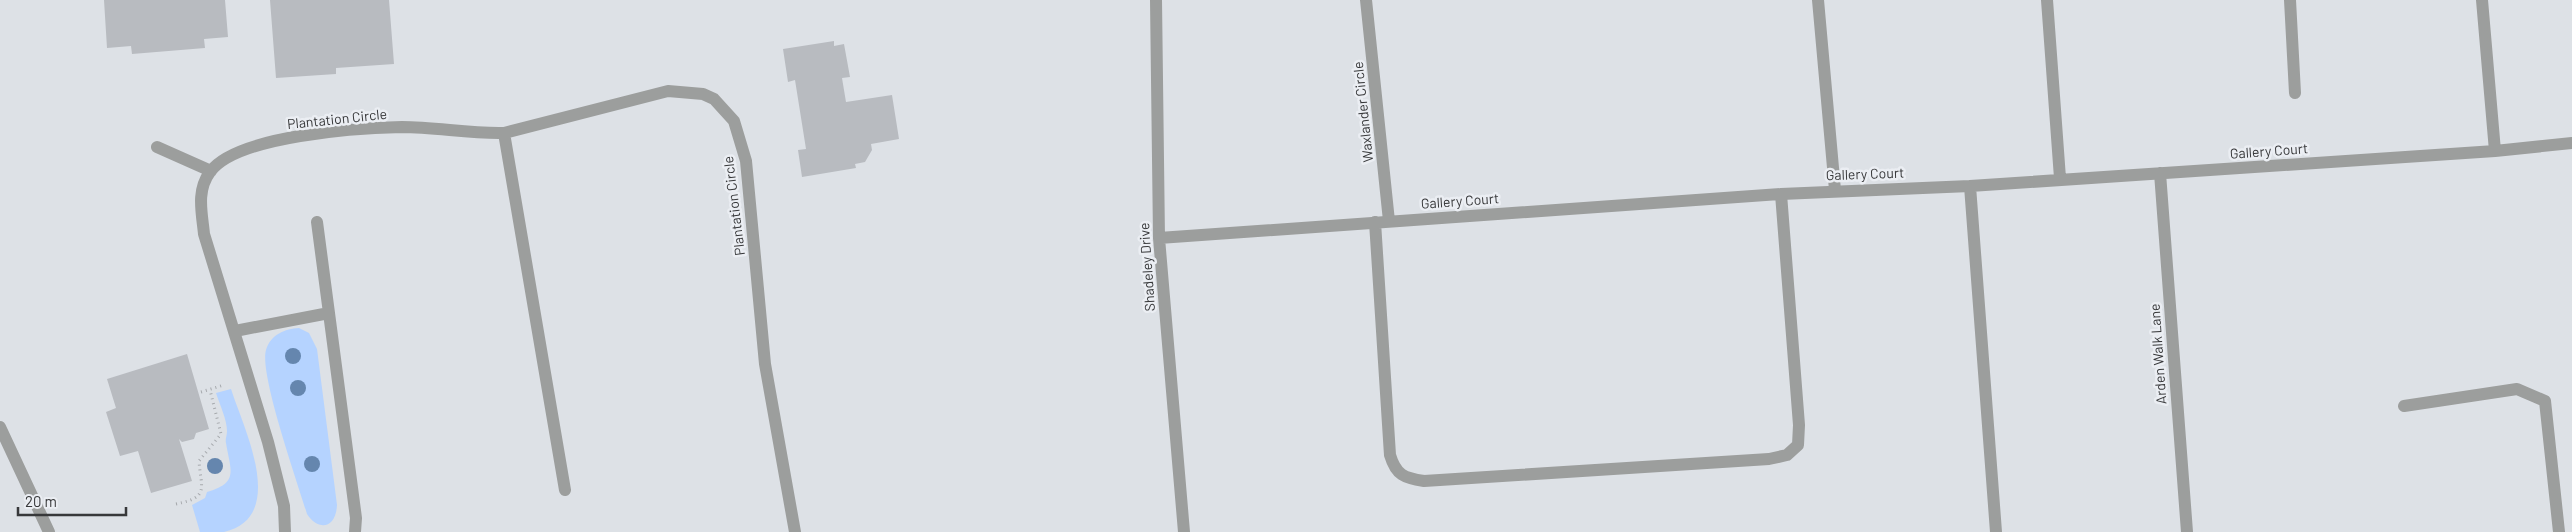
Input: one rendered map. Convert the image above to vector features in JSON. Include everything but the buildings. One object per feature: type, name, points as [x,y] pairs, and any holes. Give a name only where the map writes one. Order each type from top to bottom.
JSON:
[{"type":"street","name":"Shadeley Drive","points":[[1156,0],[1159,238],[1184,532]]},
{"type":"street","name":"Waxlander Circle","points":[[1366,0],[1389,221]]},
{"type":"street","points":[[1818,0],[1834,190]]},
{"type":"street","points":[[2047,0],[2060,178]]},
{"type":"street","points":[[2290,0],[2294,93]]},
{"type":"street","points":[[2482,0],[2495,151]]},
{"type":"street","name":"Plantation Circle","points":[[211,171],[227,157],[277,140],[349,130],[404,127],[478,133],[504,133],[668,90],[703,94],[714,99],[734,121],[746,161],[765,364],[795,532]]},
{"type":"street","points":[[504,133],[565,490]]},
{"type":"street","name":"Gallery Court","points":[[1159,238],[1834,190],[1970,186],[2060,178],[2495,151],[2572,143]]},
{"type":"street","points":[[157,147],[211,171],[200,199],[204,234],[284,506],[285,532]]},
{"type":"street","name":"Arden Walk Lane","points":[[2160,173],[2187,532]]},
{"type":"street","points":[[1970,186],[1996,532]]},
{"type":"street","points":[[1375,222],[1390,455],[1395,470],[1404,478],[1424,481],[1769,459],[1787,455],[1798,446],[1798,416],[1781,194]]},
{"type":"street","points":[[317,222],[356,518],[355,532]]},
{"type":"street","points":[[234,331],[329,313]]},
{"type":"street","points":[[2404,406],[2517,389],[2546,402],[2559,532]]},
{"type":"street","points":[[0,427],[49,532]]},
{"type":"path","points":[[201,392],[230,384]]},
{"type":"path","points":[[176,504],[195,499],[200,495],[203,488],[199,461],[221,434],[210,390]]},
{"type":"shaded area","points":[[299,328],[309,333],[317,349],[337,505],[334,519],[326,525],[317,523],[307,514],[288,455],[265,363],[266,350],[271,340],[279,333]]},
{"type":"shaded area","points":[[231,389],[251,447],[256,469],[258,490],[254,509],[243,523],[224,532],[200,532],[192,505],[205,498],[207,492],[224,484],[229,479],[230,468],[226,442],[227,427],[216,393]]}]
